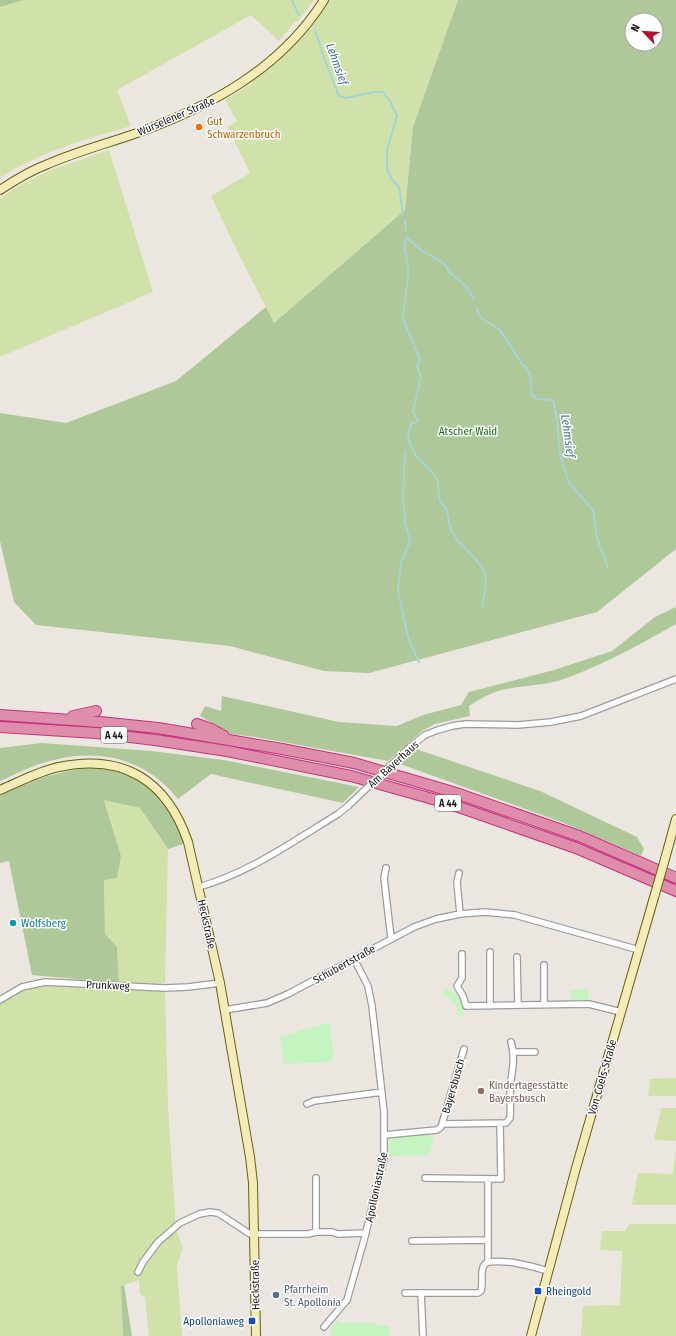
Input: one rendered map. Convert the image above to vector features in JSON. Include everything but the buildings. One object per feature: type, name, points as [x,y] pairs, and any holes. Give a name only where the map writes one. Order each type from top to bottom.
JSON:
[{"type":"highway","points":[[61,718],[96,711]]},
{"type":"highway","name":"A 44","points":[[0,715],[61,718],[158,728],[282,748],[354,763],[453,792],[579,836],[676,878]]},
{"type":"highway","points":[[197,724],[211,729],[229,739]]},
{"type":"highway","name":"A 44","points":[[0,727],[96,733],[163,741],[264,757],[351,776],[447,803],[576,848],[676,891]]},
{"type":"highway","points":[[0,734],[18,728]]},
{"type":"main road","name":"Würselener Straße","points":[[0,190],[46,164],[165,122],[214,101],[244,82],[271,61],[303,28],[324,0]]},
{"type":"main road","name":"Heckstraße","points":[[0,790],[52,769],[80,763],[99,762],[118,766],[139,775],[164,796],[173,808],[182,825],[188,842],[199,887],[226,1010],[250,1157],[253,1183],[256,1336]]},
{"type":"main road","name":"Von-Coels-Straße","points":[[531,1336],[638,950],[676,819]]},
{"type":"street","name":"Am Bayerhaus","points":[[199,887],[218,881],[270,855],[338,814],[425,735],[452,726],[465,724],[518,725],[551,722],[581,716],[676,679]]},
{"type":"street","points":[[386,868],[384,878],[391,938]]},
{"type":"street","points":[[458,873],[457,882],[460,914]]},
{"type":"street","name":"Schubertstraße","points":[[226,1010],[267,1003],[288,994],[414,927],[436,919],[460,914],[485,912],[515,915],[638,950]]},
{"type":"street","points":[[490,952],[490,1006]]},
{"type":"street","points":[[462,954],[462,978],[457,986],[463,996],[466,1006],[589,1004],[621,1012]]},
{"type":"street","points":[[517,957],[518,1005]]},
{"type":"street","name":"Apolloniastraße","points":[[324,1327],[347,1300],[366,1233],[384,1159],[382,1092],[372,1006],[368,986],[354,959]]},
{"type":"street","points":[[544,965],[544,1004]]},
{"type":"street","name":"Prunkweg","points":[[0,1000],[22,987],[39,983],[165,988],[220,983]]},
{"type":"street","points":[[384,1135],[437,1130],[442,1124],[506,1123],[510,1118],[511,1080],[514,1052],[511,1042]]},
{"type":"street","name":"Bayersbusch","points":[[442,1124],[464,1049]]},
{"type":"street","points":[[514,1052],[535,1052]]},
{"type":"street","points":[[308,1104],[314,1101],[382,1092]]},
{"type":"street","points":[[425,1178],[501,1179],[500,1123]]},
{"type":"street","points":[[316,1178],[316,1232]]},
{"type":"street","points":[[488,1179],[488,1262]]},
{"type":"street","points":[[138,1272],[143,1262],[158,1242],[180,1223],[198,1214],[210,1212],[218,1213],[250,1234],[254,1234]]},
{"type":"street","name":"Apolloniastraße","points":[[254,1234],[308,1234],[316,1232],[332,1232],[338,1234],[366,1233]]},
{"type":"street","points":[[412,1241],[488,1240]]},
{"type":"street","points":[[405,1293],[478,1293],[483,1287],[482,1268],[484,1263],[488,1262],[508,1261],[548,1271]]},
{"type":"street","points":[[421,1293],[423,1336]]},
{"type":"green space","points":[[0,0],[24,0],[0,7]]},
{"type":"green space","points":[[24,0],[314,0],[298,21],[295,22],[279,41],[251,15],[117,90],[131,126],[64,147],[31,161],[0,178],[0,7]]},
{"type":"green space","points":[[328,0],[458,0],[413,127],[405,210],[274,323],[211,196],[250,173],[228,127],[237,121],[225,100],[253,83],[251,81],[274,63]]},
{"type":"green space","name":"Atscher Wald","points":[[458,0],[676,0],[676,549],[597,612],[369,673],[324,671],[230,646],[36,625],[14,602],[0,541],[0,413],[66,423],[176,381],[266,307],[274,323],[405,210],[413,127]]},
{"type":"green space","points":[[109,150],[153,292],[0,357],[0,198],[22,184],[51,170]]},
{"type":"green space","points":[[676,607],[676,624],[635,647],[608,661],[564,679],[549,683],[510,688],[489,695],[469,706],[470,716],[435,724],[422,731],[388,761],[231,734],[200,716],[205,706],[221,711],[222,696],[339,722],[397,726],[423,715],[461,705],[469,692],[554,670],[612,651],[655,617]]},
{"type":"green space","points":[[42,743],[151,751],[224,760],[359,787],[343,803],[211,774],[178,799],[166,786],[138,766],[122,760],[89,756],[72,757],[47,762],[0,781],[0,748]]},
{"type":"green space","points":[[416,749],[540,791],[637,837],[644,849],[641,856],[564,823],[400,764]]},
{"type":"green space","points":[[81,768],[119,772],[148,786],[159,796],[168,809],[177,825],[184,844],[168,849],[140,808],[104,800],[121,856],[117,878],[104,880],[105,934],[117,947],[119,983],[32,975],[9,861],[0,863],[0,795],[44,777]]},
{"type":"green space","points":[[104,799],[140,808],[168,849],[165,983],[119,983],[117,947],[105,934],[104,879],[117,877],[121,856]]},
{"type":"green space","points":[[45,985],[165,989],[168,1105],[176,1229],[183,1248],[177,1266],[182,1336],[149,1336],[145,1297],[140,1294],[139,1280],[121,1286],[123,1336],[0,1336],[0,1004],[24,989]]},
{"type":"green space","points":[[445,989],[450,990],[460,999],[464,1016],[457,1016],[457,1007],[442,992]]},
{"type":"green space","points":[[570,990],[588,990],[588,1002],[572,1002]]},
{"type":"green space","points":[[330,1022],[333,1056],[332,1062],[284,1064],[280,1037]]},
{"type":"green space","points":[[676,1078],[676,1096],[648,1096],[650,1079]]},
{"type":"green space","points":[[661,1108],[676,1108],[676,1141],[654,1140]]},
{"type":"green space","points":[[430,1133],[430,1137],[434,1137],[429,1155],[388,1156],[389,1138]]},
{"type":"green space","points":[[676,1148],[676,1205],[632,1205],[638,1173],[673,1174]]},
{"type":"green space","points":[[629,1224],[676,1224],[676,1336],[581,1336],[583,1306],[620,1305],[622,1251],[600,1250],[602,1231],[625,1231]]},
{"type":"green space","points":[[124,1285],[132,1336],[123,1336],[121,1286]]},
{"type":"green space","points":[[338,1320],[340,1323],[376,1323],[376,1325],[389,1326],[390,1336],[331,1336],[332,1326]]},
{"type":"waterway","name":"Lehmsief","points":[[292,0],[299,15]]},
{"type":"waterway","name":"Lehmsief","points":[[315,30],[339,96],[346,98],[373,92],[383,92],[390,101],[397,116],[387,150],[387,169],[392,180],[399,187],[403,215]]},
{"type":"waterway","name":"Lehmsief","points":[[405,221],[406,232]]},
{"type":"waterway","name":"Lehmsief","points":[[406,237],[421,250],[445,264],[449,272],[467,287],[474,299]]},
{"type":"waterway","name":"Lehmsief","points":[[407,238],[404,243],[408,266],[408,276],[403,319],[413,343]]},
{"type":"waterway","name":"Lehmsief","points":[[477,309],[480,317],[500,330],[522,364],[528,370],[531,378],[531,394],[537,399],[553,400],[557,420],[560,454],[569,483],[593,510],[597,538],[608,568]]},
{"type":"waterway","name":"Lehmsief","points":[[414,346],[420,360],[417,366],[421,377],[413,412],[418,420],[415,423],[411,423],[408,436],[410,444],[416,456],[433,473],[438,482],[439,498],[441,503],[446,508],[451,530],[459,542],[478,562],[485,573],[486,584],[482,607]]},
{"type":"waterway","points":[[405,451],[403,495],[405,522],[410,541],[401,562],[398,591],[408,637],[419,662]]},
{"type":"place","name":"Gut Schwarzenbruch","points":[[199,127]]},
{"type":"place","name":"Wolfsberg","points":[[13,923]]},
{"type":"place","name":"Kindertagesstätte Bayersbusch","points":[[481,1091]]},
{"type":"place","name":"Rheingold","points":[[538,1291]]},
{"type":"place","name":"Pfarrheim St. Apollonia","points":[[276,1295]]},
{"type":"place","name":"Apolloniaweg","points":[[252,1321]]}]
